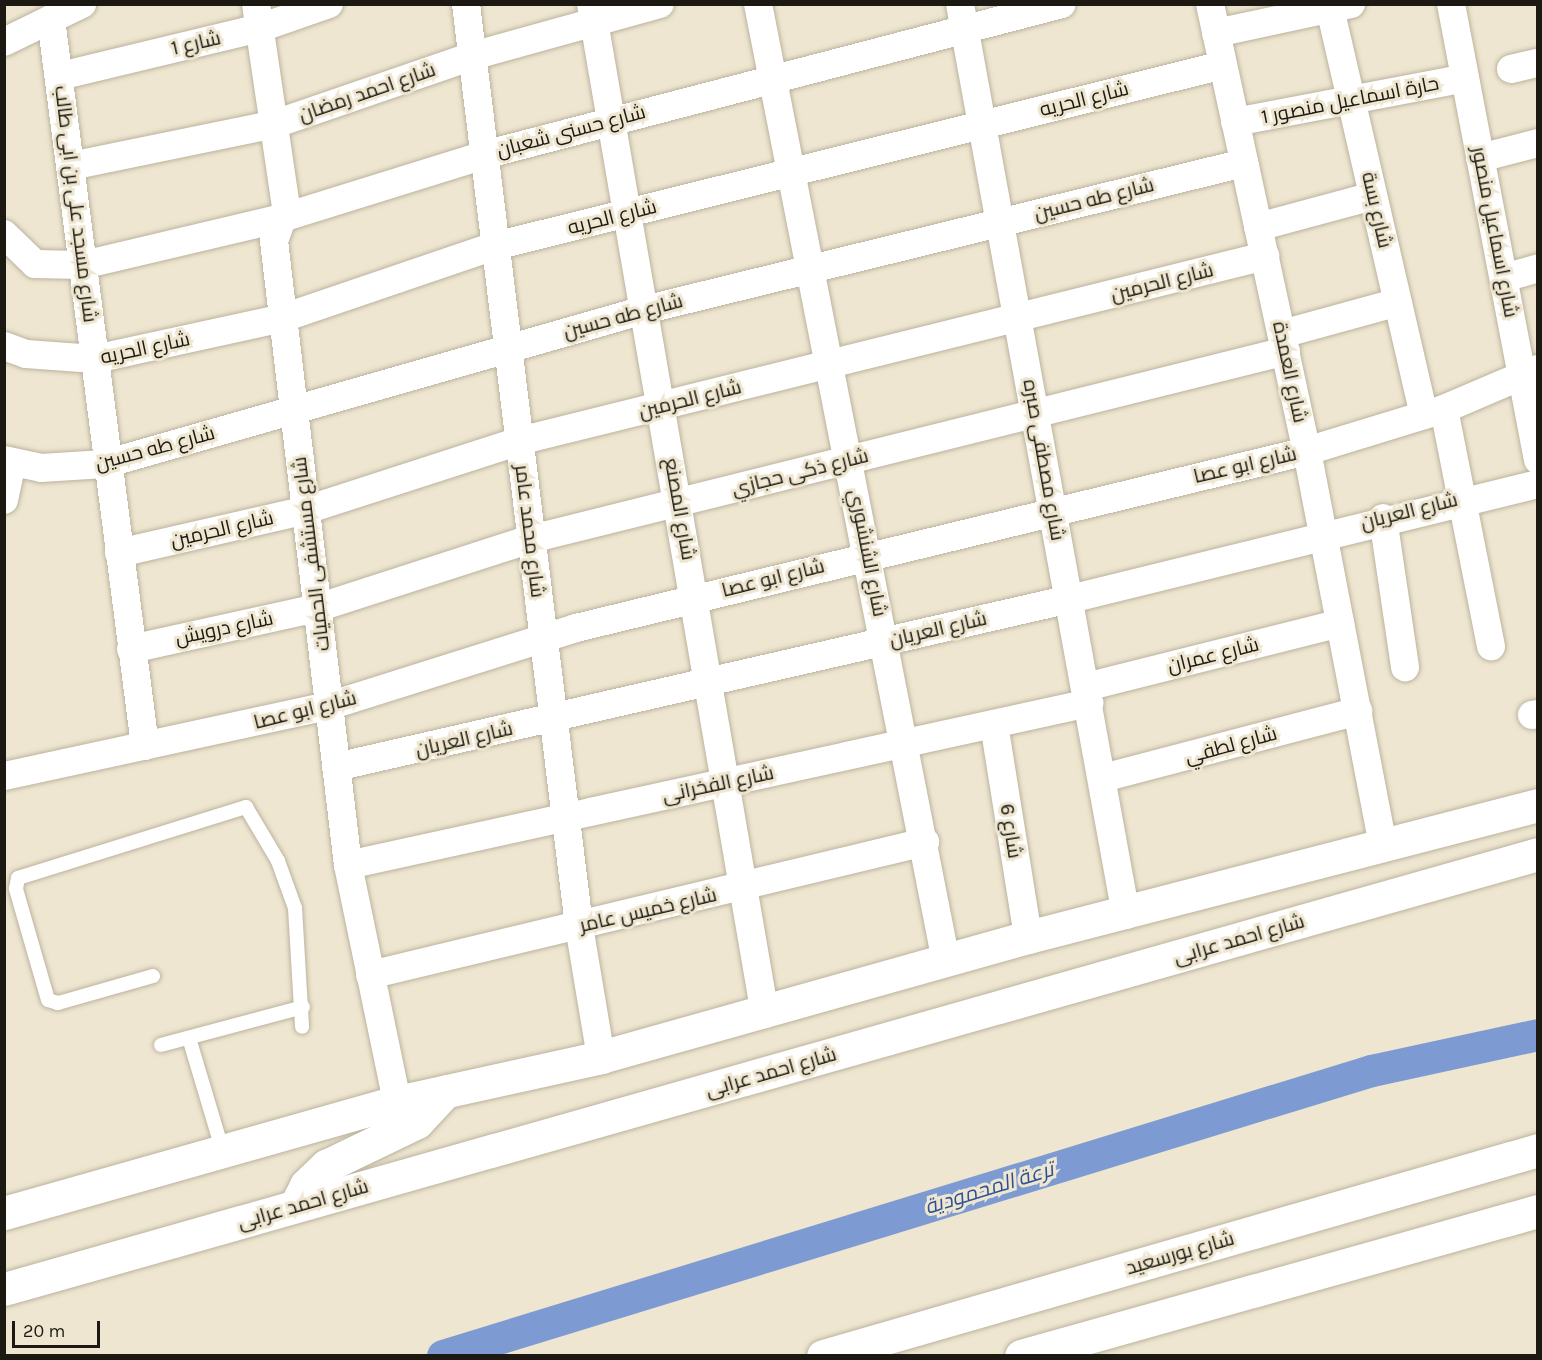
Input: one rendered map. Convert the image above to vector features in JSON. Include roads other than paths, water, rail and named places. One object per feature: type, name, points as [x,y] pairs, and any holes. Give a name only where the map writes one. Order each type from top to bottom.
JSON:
[{"type":"main road","points":[[4,1214],[222,1149],[397,1102],[601,1057],[765,1014],[1028,938],[1126,915],[1538,806]]},
{"type":"main road","name":"شارع احمد عرابى","points":[[4,1289],[1538,854]]},
{"type":"main road","points":[[296,1205],[306,1185],[326,1166],[417,1122],[446,1091]]},
{"type":"main road","name":"شارع بورسعيد","points":[[823,1356],[1538,1150]]},
{"type":"main road","points":[[1021,1356],[1538,1211]]},
{"type":"street","points":[[4,42],[82,4]]},
{"type":"street","name":"شارع 1","points":[[60,75],[258,16],[329,4]]},
{"type":"street","name":"شارع محمد عامر","points":[[466,4],[579,926],[601,1057]]},
{"type":"street","name":"شارع احمد رمضان","points":[[71,166],[275,124],[592,14],[660,4]]},
{"type":"street","name":"شارع الشنشوري","points":[[758,4],[925,842],[946,961]]},
{"type":"street","name":"شارع حسنى شعبان","points":[[4,234],[35,264],[83,265],[282,219],[484,154],[773,78],[962,16],[1062,4]]},
{"type":"street","name":"شارع العمدة","points":[[1210,4],[1307,451],[1383,847]]},
{"type":"street","name":"شارع اسماعيل منصور","points":[[1451,4],[1504,278],[1531,372],[1538,460]]},
{"type":"street","points":[[1216,33],[1337,6]]},
{"type":"street","name":"شارع بسة","points":[[1337,6],[1351,99],[1398,302],[1462,498],[1491,646]]},
{"type":"street","name":"شارع المصنع","points":[[592,14],[746,886],[765,1014]]},
{"type":"street","name":"شارع مستشفى الحميات","points":[[258,16],[286,208],[274,242],[348,865],[397,1102]]},
{"type":"street","name":"شارع مصطفى صبره","points":[[962,16],[1088,695],[1126,915]]},
{"type":"street","name":"شارع مسجد على بن ابى طالب","points":[[51,19],[95,359],[105,464],[145,746]]},
{"type":"street","name":"شارع الحريه","points":[[4,346],[26,354],[95,359],[283,318],[495,246],[1223,65]]},
{"type":"street","name":"حارة اسماعيل منصور 1","points":[[1235,122],[1465,78]]},
{"type":"street","points":[[1480,158],[1538,143]]},
{"type":"street","name":"شارع طه حسين","points":[[8,461],[69,469],[105,464],[644,310],[811,267],[1244,163]]},
{"type":"street","points":[[1258,227],[1373,196]]},
{"type":"street","name":"شارع الحرمين","points":[[119,553],[306,510],[519,441],[1265,256]]},
{"type":"street","points":[[1504,278],[1538,268]]},
{"type":"street","name":"شارع ذكى حجازي","points":[[317,608],[531,539],[1036,413],[1284,343],[1398,302]]},
{"type":"street","name":"شارع ابو عصا","points":[[4,777],[329,706],[544,637],[695,597],[867,554],[1307,451],[1434,412],[1531,372]]},
{"type":"street","points":[[4,500],[8,461]]},
{"type":"street","name":"شارع العريان","points":[[336,767],[554,719],[1070,598],[1462,498],[1538,483]]},
{"type":"street","points":[[1383,518],[1405,667]]},
{"type":"street","name":"شارع درويش","points":[[131,649],[317,608]]},
{"type":"street","name":"شارع عمران","points":[[1088,695],[1340,622]]},
{"type":"street","name":"شارع الفخرانى","points":[[348,865],[994,724],[1088,695]]},
{"type":"street","name":"شارع لطفي","points":[[1103,778],[1358,711]]},
{"type":"street","name":"شارع 6","points":[[994,724],[1028,938]]},
{"type":"street","name":"شارع خميس عامر","points":[[370,975],[925,842]]},
{"type":"lane","points":[[153,976],[58,1003],[48,1000],[16,889],[18,878],[246,807],[278,861],[295,908],[303,1007],[302,1027]]},
{"type":"lane","points":[[161,1045],[303,1007]]},
{"type":"lane","points":[[189,1038],[222,1149]]},
{"type":"waterway","name":"ترعة المحمودية","points":[[443,1356],[1372,1071],[1538,1035]]}]
